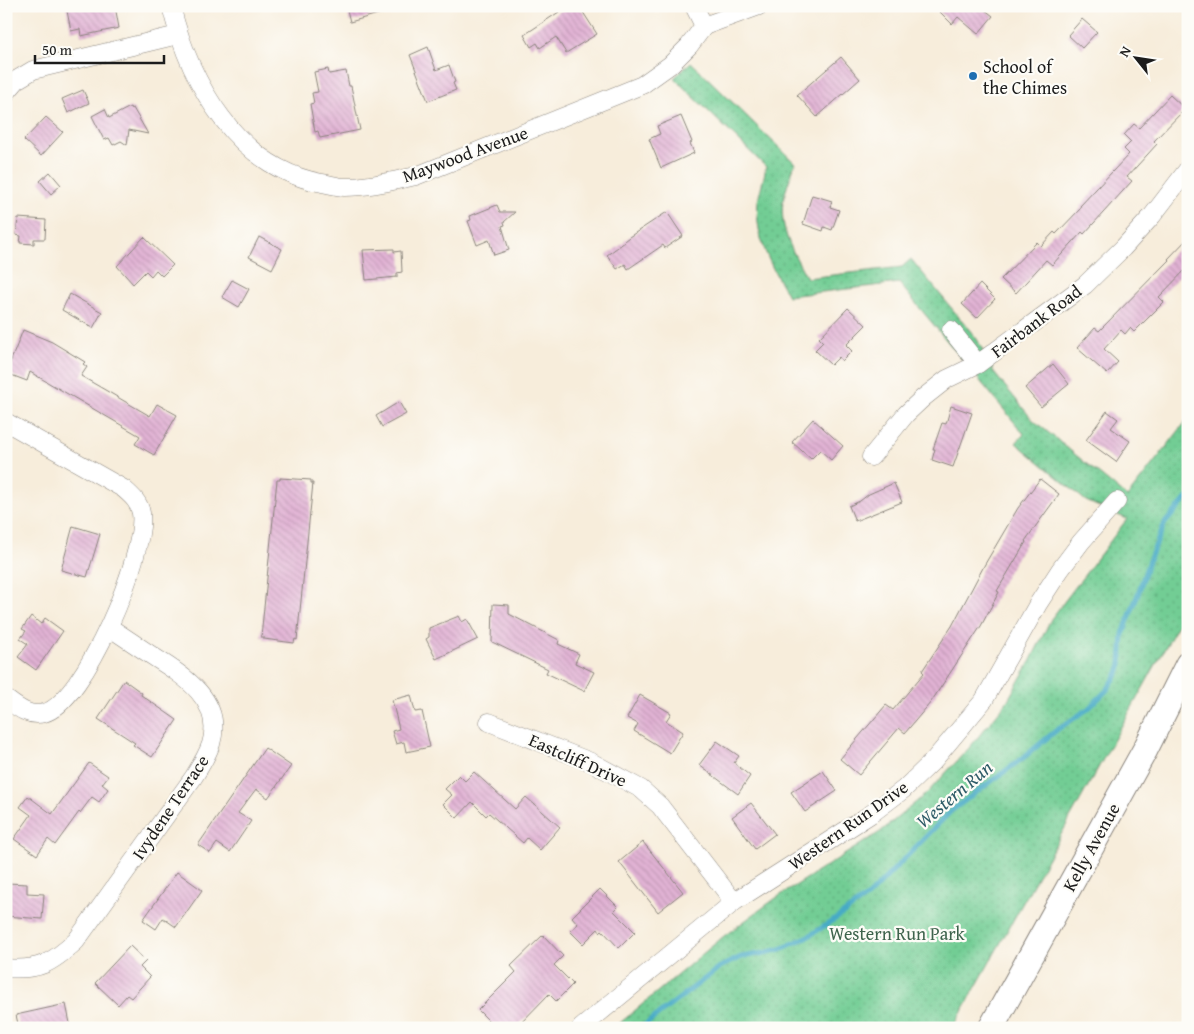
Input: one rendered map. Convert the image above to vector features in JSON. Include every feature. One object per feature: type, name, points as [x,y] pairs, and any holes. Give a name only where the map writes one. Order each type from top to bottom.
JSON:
[{"type":"main road","name":"Kelly Avenue","points":[[991,1028],[1145,750],[1188,664]]},
{"type":"street","name":"Maywood Avenue","points":[[171,6],[178,35],[197,80],[219,115],[242,141],[263,160],[287,174],[313,182],[343,187],[378,185],[416,176],[642,85],[670,65],[689,46],[704,26]]},
{"type":"street","points":[[694,6],[704,26],[759,6]]},
{"type":"street","points":[[6,93],[18,80],[33,70],[178,35]]},
{"type":"street","name":"Fairbank Road","points":[[871,458],[906,414],[923,398],[948,379],[978,364],[1084,285],[1123,248],[1152,216],[1188,169]]},
{"type":"street","points":[[951,330],[978,364]]},
{"type":"street","points":[[6,422],[124,489],[136,500],[141,512],[138,543],[126,587],[109,627],[81,677],[58,706],[46,713],[36,714],[21,710],[6,699]]},
{"type":"street","name":"Western Run Drive","points":[[581,1028],[734,902],[871,814],[904,789],[933,761],[984,700],[1038,604],[1060,570],[1081,542],[1117,501]]},
{"type":"street","name":"Ivydene Terrace","points":[[6,968],[32,969],[62,954],[76,941],[193,778],[204,760],[211,742],[213,727],[211,714],[206,701],[197,688],[185,677],[109,627]]},
{"type":"street","name":"Eastcliff Drive","points":[[489,722],[591,762],[641,788],[660,806],[734,902]]},
{"type":"green space","name":"Western Run Park","points":[[691,62],[795,163],[783,201],[783,222],[785,232],[797,260],[807,278],[902,267],[911,259],[977,339],[995,374],[1032,419],[1127,497],[1188,419],[1188,607],[953,1028],[614,1028],[724,936],[776,898],[880,832],[927,793],[969,748],[1006,703],[1031,660],[1051,619],[1127,519],[1086,501],[1016,443],[1024,434],[899,283],[788,296],[770,262],[761,239],[757,214],[766,167],[674,78]]},
{"type":"building","points":[[66,6],[115,6],[119,28],[81,36],[80,29],[71,31]]},
{"type":"building","points":[[346,6],[392,6],[392,10],[350,22]]},
{"type":"building","points":[[568,6],[579,6],[597,34],[566,53],[556,37],[540,48],[537,43],[531,47],[524,35]]},
{"type":"building","points":[[934,6],[980,6],[993,16],[978,34],[958,17],[952,24]]},
{"type":"building","points":[[1082,19],[1097,32],[1082,48],[1068,35]]},
{"type":"building","points":[[428,47],[436,70],[449,65],[456,90],[428,101],[410,55]]},
{"type":"building","points":[[841,57],[860,79],[817,117],[797,95]]},
{"type":"building","points":[[328,69],[329,74],[346,71],[360,130],[320,138],[318,131],[315,132],[310,104],[314,103],[312,93],[318,92],[314,72]]},
{"type":"building","points":[[83,90],[89,103],[68,113],[62,99]]},
{"type":"building","points":[[1170,95],[1185,109],[1154,141],[1157,144],[1127,177],[1132,181],[1084,234],[1082,232],[1052,265],[1046,260],[1016,293],[1001,279],[1037,242],[1041,246],[1054,232],[1056,234],[1081,208],[1080,206],[1129,154],[1124,149],[1131,142],[1124,135],[1134,124],[1139,128]]},
{"type":"building","points":[[130,107],[131,109],[133,108],[148,134],[129,130],[127,145],[121,141],[113,145],[109,138],[104,140],[92,116],[105,109],[109,118]]},
{"type":"building","points":[[681,116],[692,142],[690,143],[694,153],[661,168],[649,139],[660,134],[657,126]]},
{"type":"building","points":[[46,117],[63,132],[41,156],[24,140]]},
{"type":"building","points":[[50,172],[61,185],[51,194],[40,181]]},
{"type":"building","points":[[812,195],[832,201],[830,207],[839,210],[832,230],[824,227],[823,231],[803,224]]},
{"type":"building","points":[[497,205],[500,212],[515,212],[504,222],[505,225],[502,226],[509,250],[494,255],[489,240],[477,245],[468,221],[471,220],[470,216]]},
{"type":"building","points":[[667,212],[683,236],[665,248],[663,245],[628,269],[625,264],[617,269],[607,255],[629,237]]},
{"type":"building","points":[[18,218],[46,220],[45,239],[34,239],[34,244],[20,243],[21,236],[16,235]]},
{"type":"building","points":[[144,237],[173,265],[162,276],[156,270],[151,276],[146,271],[133,284],[117,266]]},
{"type":"building","points":[[259,237],[282,249],[272,269],[249,257]]},
{"type":"building","points":[[1188,238],[1188,267],[1159,297],[1164,302],[1134,332],[1130,328],[1125,334],[1121,330],[1104,349],[1118,362],[1107,374],[1077,348],[1095,328],[1099,331]]},
{"type":"building","points":[[394,249],[394,252],[401,251],[402,272],[397,273],[397,277],[366,280],[363,250]]},
{"type":"building","points":[[232,280],[249,289],[239,307],[222,297]]},
{"type":"building","points":[[980,284],[995,299],[977,318],[962,304]]},
{"type":"building","points":[[70,294],[102,312],[93,328],[62,310]]},
{"type":"building","points":[[848,308],[866,325],[846,345],[852,351],[842,361],[839,357],[831,365],[815,350],[823,342],[819,338]]},
{"type":"building","points":[[23,330],[52,342],[85,362],[83,364],[87,367],[81,376],[150,416],[157,404],[177,415],[154,455],[135,444],[140,436],[30,372],[27,381],[6,373]]},
{"type":"building","points":[[1053,364],[1069,384],[1041,407],[1025,388]]},
{"type":"building","points":[[399,402],[406,414],[382,427],[376,416]]},
{"type":"building","points":[[951,406],[972,413],[953,467],[932,460],[935,449],[933,449],[942,423],[946,424]]},
{"type":"building","points":[[1107,411],[1118,419],[1111,428],[1130,441],[1116,462],[1086,440]]},
{"type":"building","points":[[813,419],[843,446],[831,460],[820,450],[811,459],[792,442]]},
{"type":"building","points":[[280,478],[311,480],[311,483],[313,483],[297,640],[295,639],[294,643],[261,637],[277,480],[280,480]]},
{"type":"building","points":[[1040,479],[1059,494],[1025,541],[997,591],[999,592],[981,626],[931,702],[905,733],[899,728],[859,775],[840,759],[886,705],[893,710],[924,673],[922,671],[952,626],[1018,508]]},
{"type":"building","points":[[894,483],[902,502],[855,521],[849,506],[869,494]]},
{"type":"building","points":[[73,526],[100,534],[87,577],[61,570]]},
{"type":"building","points":[[493,604],[509,605],[509,614],[559,640],[558,644],[579,654],[575,663],[594,672],[584,691],[546,673],[548,669],[492,642]]},
{"type":"building","points":[[31,616],[41,624],[45,618],[63,631],[36,670],[18,657],[28,644],[20,639],[26,631],[22,629]]},
{"type":"building","points":[[459,616],[462,622],[467,619],[478,639],[436,659],[426,639],[429,637],[429,628]]},
{"type":"building","points":[[124,680],[142,693],[141,695],[177,720],[152,757],[133,745],[135,743],[98,719]]},
{"type":"building","points":[[411,695],[415,712],[422,711],[430,747],[406,752],[404,742],[396,744],[392,731],[399,729],[392,700]]},
{"type":"building","points":[[640,695],[671,713],[666,721],[683,732],[670,753],[634,731],[638,724],[627,718]]},
{"type":"building","points":[[717,741],[739,756],[734,763],[750,776],[738,794],[699,765]]},
{"type":"building","points":[[265,748],[291,766],[268,798],[256,789],[238,813],[251,821],[230,852],[217,843],[210,853],[198,845]]},
{"type":"building","points":[[89,763],[108,776],[102,784],[108,789],[99,802],[92,797],[55,845],[48,839],[37,855],[14,839],[31,815],[20,807],[28,796],[52,814]]},
{"type":"building","points":[[823,771],[837,791],[805,812],[791,792]]},
{"type":"building","points":[[474,772],[515,809],[526,797],[560,827],[540,850],[527,838],[523,843],[489,813],[486,816],[472,802],[457,818],[443,804],[452,795],[445,789],[459,775],[465,781]]},
{"type":"building","points":[[751,803],[775,834],[755,849],[732,817]]},
{"type":"building","points":[[643,842],[683,892],[658,912],[619,862]]},
{"type":"building","points":[[177,872],[202,890],[176,927],[163,918],[156,929],[143,920]]},
{"type":"building","points":[[7,883],[27,884],[27,893],[44,894],[42,919],[6,916]]},
{"type":"building","points":[[600,889],[618,907],[614,911],[635,932],[619,948],[602,930],[600,932],[598,929],[583,944],[570,931],[578,924],[572,917]]},
{"type":"building","points":[[543,935],[563,956],[554,965],[573,984],[556,1001],[549,994],[516,1028],[496,1028],[478,1010],[516,972],[511,966]]},
{"type":"building","points":[[130,946],[146,961],[140,967],[150,977],[131,998],[127,995],[118,1005],[95,983]]},
{"type":"building","points":[[66,1004],[71,1028],[19,1028],[16,1015]]},
{"type":"waterway","name":"Western Run","points":[[641,1028],[720,967],[741,957],[781,949],[809,936],[868,896],[951,811],[1023,758],[1058,729],[1088,709],[1107,690],[1118,673],[1121,664],[1123,634],[1148,563],[1165,523],[1188,497]]},
{"type":"place","name":"School of the Chimes","points":[[973,76]]}]
